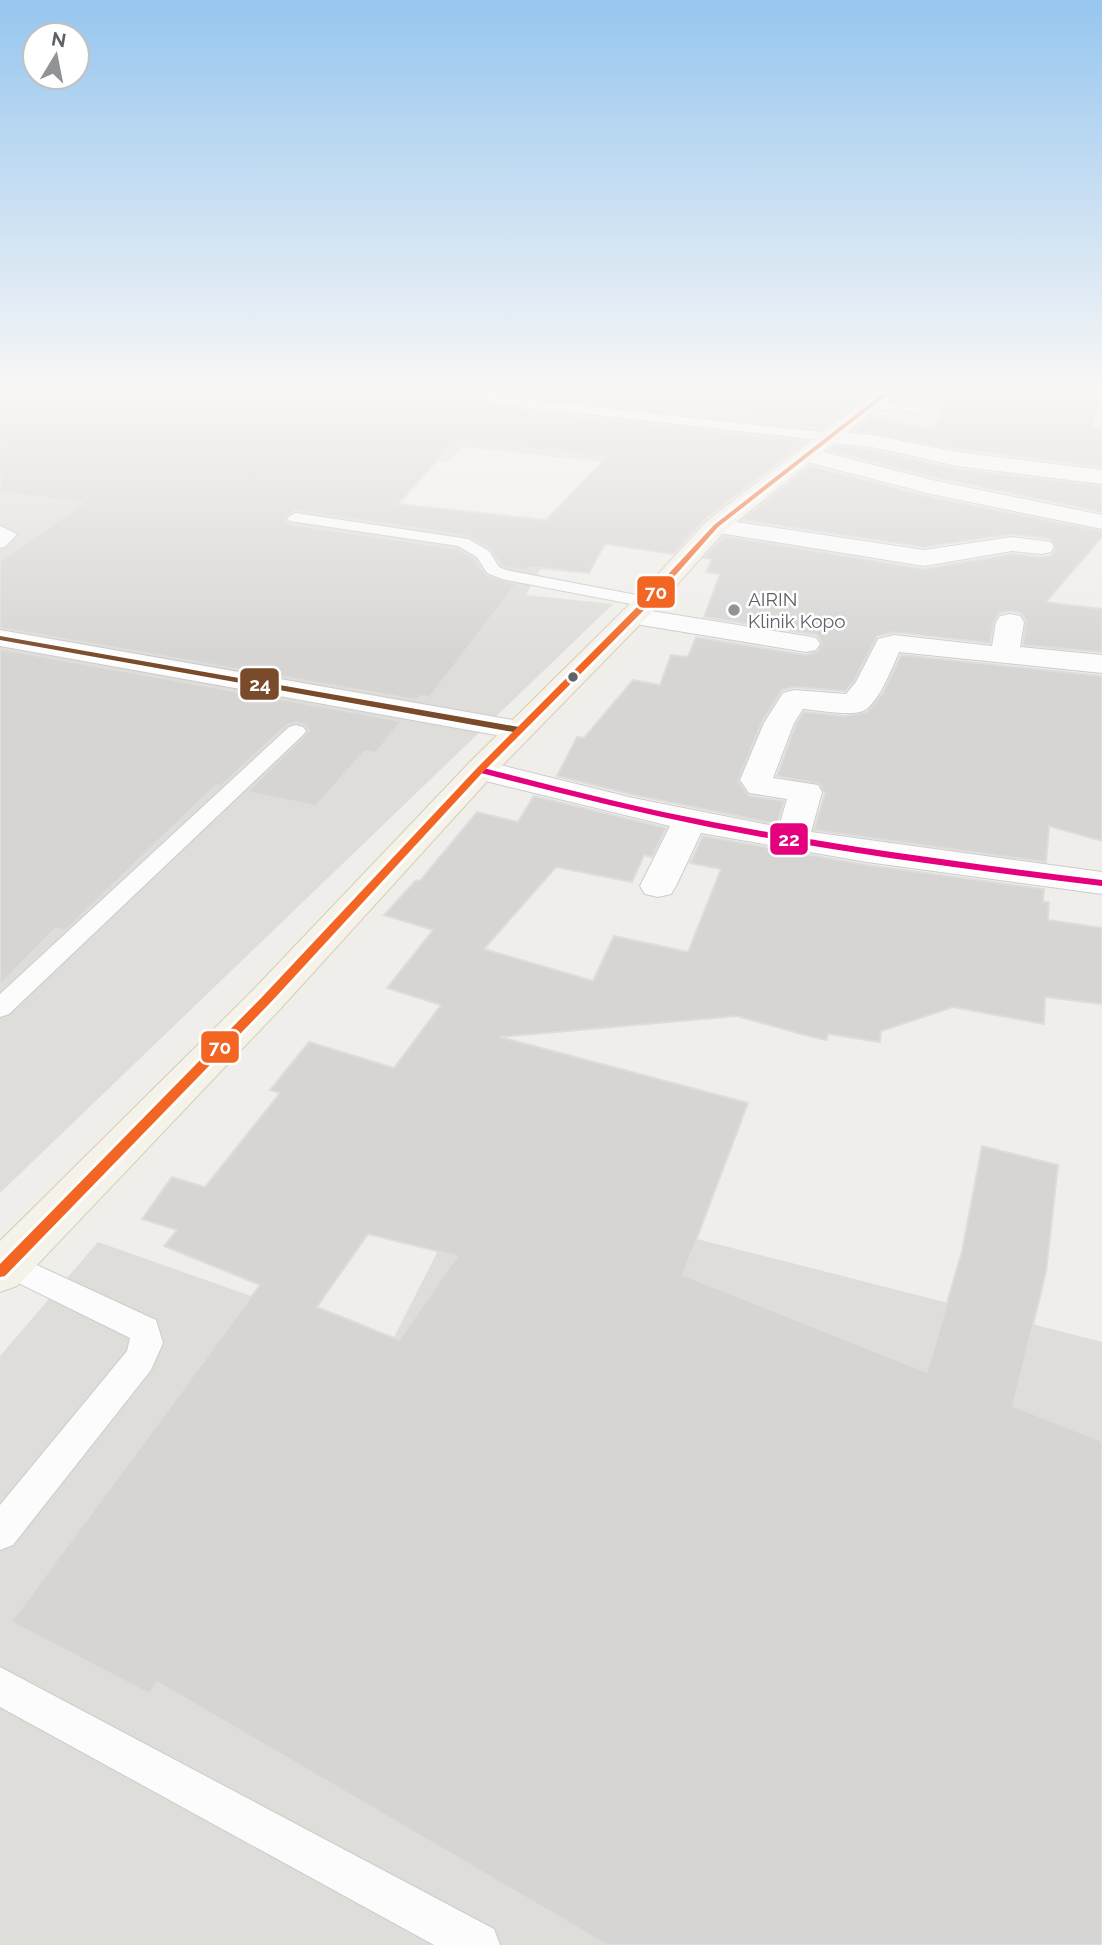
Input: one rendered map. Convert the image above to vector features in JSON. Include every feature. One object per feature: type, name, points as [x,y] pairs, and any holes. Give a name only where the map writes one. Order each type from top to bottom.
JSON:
[{"type":"main road","points":[[3,1266],[268,998],[480,770],[640,609],[716,526],[777,478]]},
{"type":"street","points":[[906,478],[931,487],[1102,522]]},
{"type":"street","points":[[931,487],[961,478]]},
{"type":"street","points":[[716,526],[924,558],[1012,544],[1042,547]]},
{"type":"street","points":[[640,609],[806,644]]},
{"type":"street","points":[[1006,654],[1010,622]]},
{"type":"street","points":[[0,638],[519,730]]},
{"type":"street","points":[[792,838],[806,792],[761,786],[756,780],[779,723],[794,699],[854,704],[870,684],[888,645],[894,643],[1002,657],[1006,654],[1102,664]]},
{"type":"street","points":[[480,770],[571,796],[690,820],[924,860],[1102,883]]},
{"type":"street","points":[[658,886],[690,820]]},
{"type":"lane","points":[[295,518],[462,542],[483,554],[493,570],[502,574],[640,609]]},
{"type":"lane","points":[[0,531],[9,534],[0,543]]},
{"type":"lane","points":[[0,1008],[296,731]]},
{"type":"lane","points":[[0,1533],[140,1360],[147,1343],[145,1330],[3,1266]]},
{"type":"lane","points":[[0,1686],[478,1945]]},
{"type":"shaded area","points":[[0,478],[168,478],[564,526],[526,595],[613,604],[0,1193]]},
{"type":"shaded area","points":[[473,1182],[1102,1342],[1102,1945],[0,1945],[0,1356],[98,1242],[390,1345]]},
{"type":"building","points":[[0,478],[421,478],[398,504],[546,520],[587,478],[758,478],[705,519],[673,554],[605,544],[589,573],[529,567],[526,571],[507,567],[501,565],[490,549],[468,536],[295,510],[286,516],[285,520],[290,524],[457,549],[475,559],[486,575],[516,584],[430,697],[420,696],[417,700],[0,628],[0,561],[83,503],[0,492]]},
{"type":"building","points":[[795,478],[856,478],[930,497],[1102,531],[1102,537],[1046,602],[1102,609],[1102,652],[1023,645],[1026,621],[1021,613],[1011,611],[999,613],[994,621],[990,643],[894,632],[877,636],[854,681],[845,691],[794,687],[782,690],[762,722],[738,781],[749,796],[784,801],[777,824],[634,795],[557,776],[577,737],[584,738],[633,680],[660,685],[671,655],[688,657],[696,637],[806,655],[818,651],[822,643],[817,635],[704,617],[720,574],[706,572],[712,559],[704,558],[724,536],[924,569],[1012,554],[1043,557],[1052,555],[1056,548],[1051,539],[1012,534],[924,547],[742,520]]},
{"type":"building","points":[[937,478],[1031,478],[1102,486],[1102,512]]},
{"type":"building","points":[[0,649],[401,721],[376,753],[365,751],[316,806],[247,792],[309,731],[305,725],[297,722],[287,725],[221,786],[216,785],[65,931],[56,928],[0,985]]},
{"type":"building","points":[[901,655],[1102,676],[1102,841],[1049,826],[1046,862],[814,830],[825,793],[820,784],[777,776],[796,724],[804,712],[844,716],[867,712],[883,693]]},
{"type":"building","points":[[534,796],[666,828],[652,857],[644,855],[632,882],[556,867],[484,949],[593,981],[614,936],[688,952],[721,869],[690,863],[703,836],[867,865],[1044,889],[1043,902],[1049,902],[1048,920],[1102,928],[1102,1004],[1045,997],[1044,1024],[953,1007],[881,1031],[880,1042],[828,1034],[827,1040],[737,1016],[500,1037],[748,1103],[683,1275],[927,1372],[962,1251],[982,1146],[1058,1165],[1046,1272],[1013,1406],[1102,1441],[1102,1945],[607,1945],[157,1682],[149,1694],[11,1622],[260,1285],[164,1246],[177,1230],[142,1219],[172,1177],[205,1187],[280,1093],[270,1090],[309,1042],[394,1068],[441,1005],[387,988],[433,930],[384,915],[416,880],[420,881],[477,812],[518,822]],"holes":[[[368,1234],[457,1256],[399,1340],[317,1307]]]},
{"type":"transit line","name":"70","points":[[0,1272],[268,998],[480,770],[647,602],[716,526],[778,478]]},
{"type":"transit line","name":"24","points":[[0,638],[519,730]]},
{"type":"transit line","name":"22","points":[[480,770],[633,808],[789,839],[1102,883]]},
{"type":"place","name":"AIRIN Klinik Kopo","points":[[734,610]]}]
